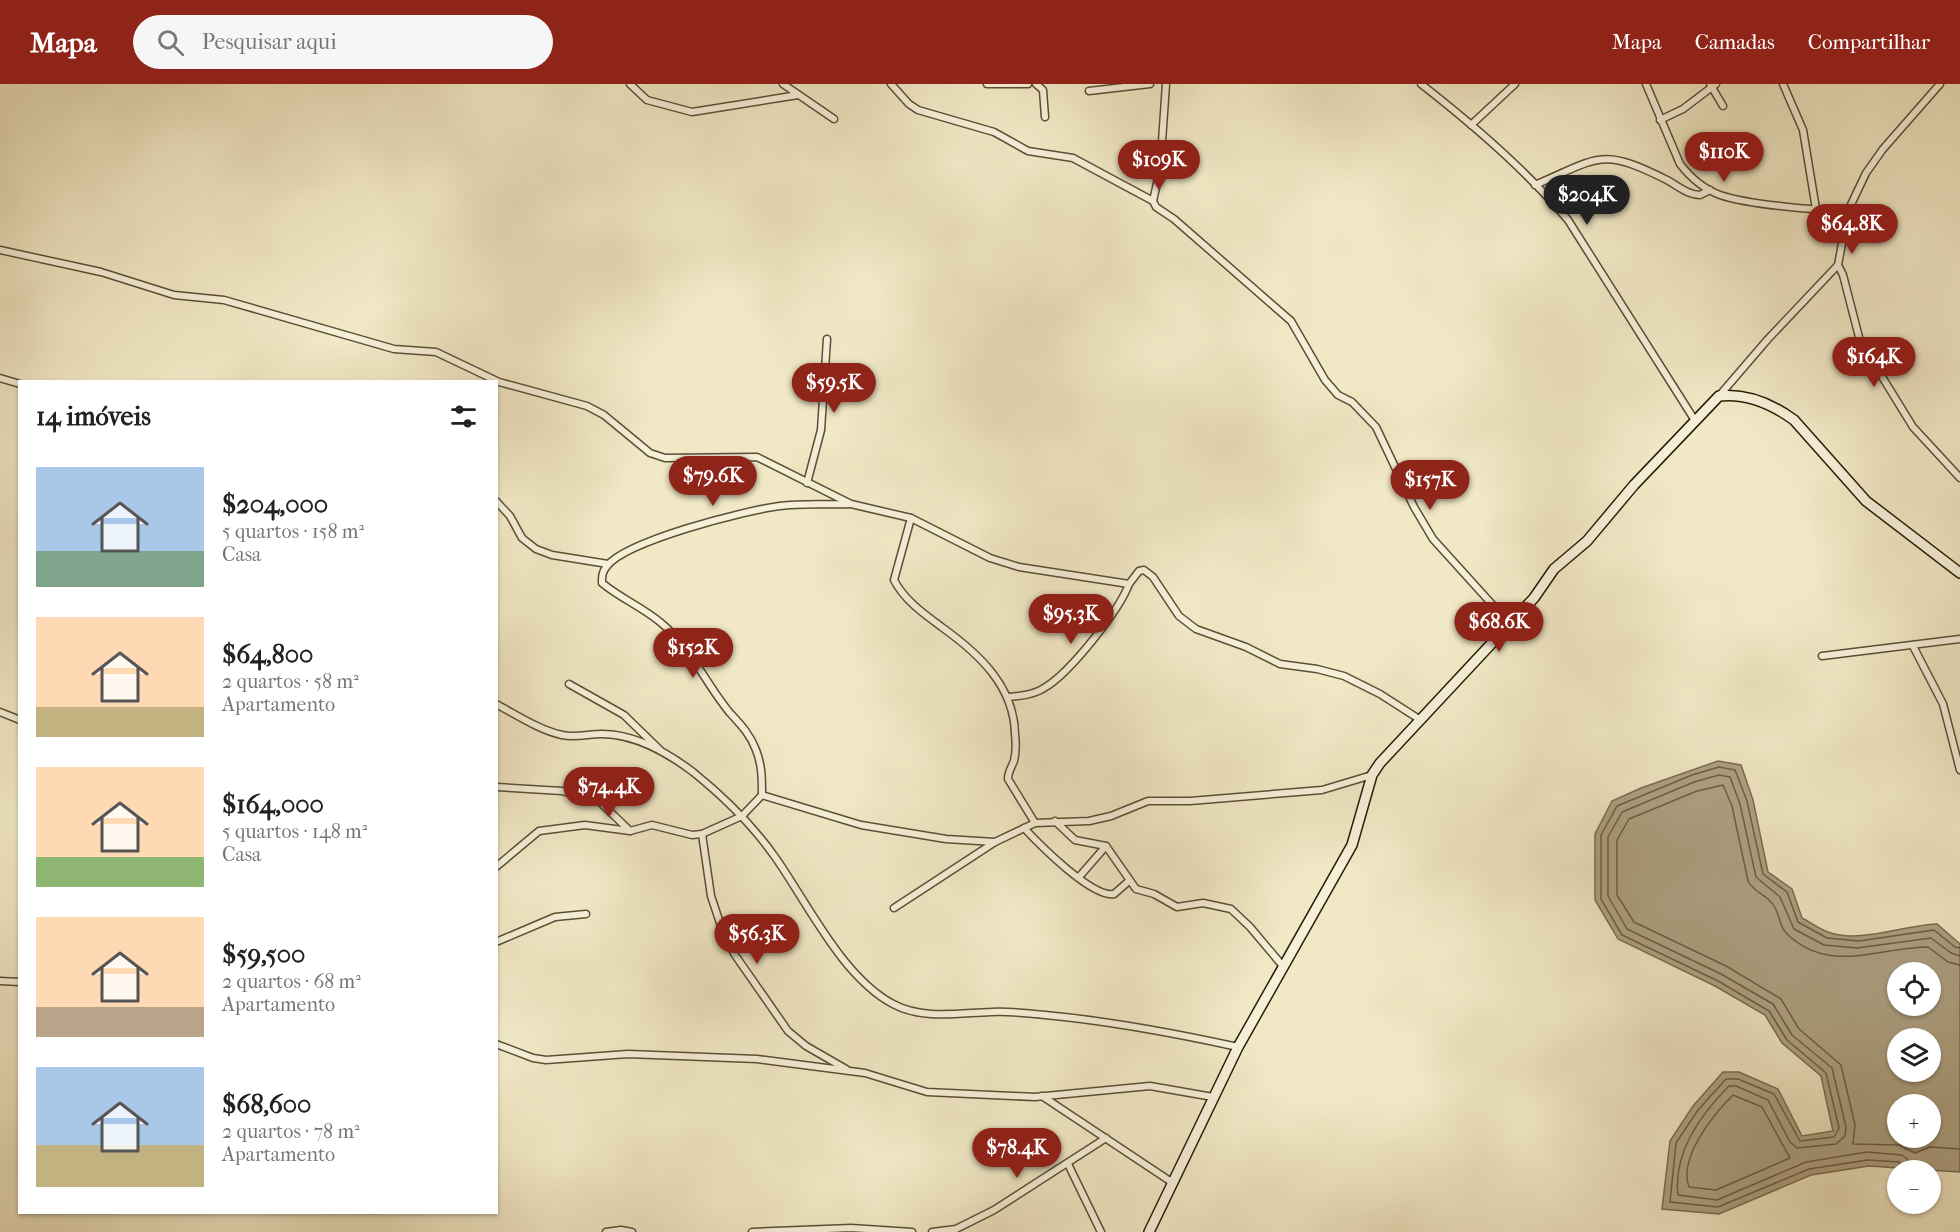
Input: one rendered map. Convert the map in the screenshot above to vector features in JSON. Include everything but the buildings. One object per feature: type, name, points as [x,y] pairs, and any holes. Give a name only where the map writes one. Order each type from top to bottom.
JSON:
[{"type":"street","points":[[630,84],[647,100],[692,112],[798,95]]},
{"type":"street","points":[[783,84],[834,119]]},
{"type":"street","points":[[891,84],[909,105],[918,110],[994,132],[1028,151],[1042,151],[1072,158],[1152,201],[1156,207],[1174,219],[1291,321],[1325,380],[1338,395],[1352,402],[1376,427],[1414,507],[1433,539],[1509,623]]},
{"type":"street","points":[[987,84],[1028,84]]},
{"type":"street","points":[[1036,84],[1043,90],[1045,117]]},
{"type":"street","points":[[1089,91],[1150,84]]},
{"type":"street","points":[[1152,201],[1160,170],[1166,84]]},
{"type":"street","points":[[1421,84],[1471,125],[1535,185],[1568,220],[1694,419]]},
{"type":"street","points":[[1471,125],[1515,84]]},
{"type":"street","points":[[1646,84],[1680,164],[1689,175],[1710,190],[1734,198],[1848,211]]},
{"type":"street","points":[[1783,84],[1803,130],[1816,209]]},
{"type":"street","points":[[1149,1232],[1238,1047],[1282,965],[1352,845],[1372,775],[1419,719],[1534,598],[1554,569],[1587,541],[1694,419],[1719,396],[1768,339],[1838,266],[1848,211],[1875,159],[1940,84]]},
{"type":"street","points":[[1660,120],[1683,109],[1713,85],[1724,106]]},
{"type":"street","points":[[1535,185],[1604,158],[1631,163],[1689,194],[1700,195],[1710,190]]},
{"type":"street","points":[[0,250],[101,272],[174,295],[224,300],[394,349],[436,352],[495,380]]},
{"type":"street","points":[[1838,266],[1843,275],[1860,341],[1913,427],[1960,478]]},
{"type":"street","points":[[807,483],[821,430],[827,339]]},
{"type":"street","points":[[0,378],[18,383]]},
{"type":"street","points":[[498,382],[586,406],[604,415],[650,453],[665,458],[757,457],[851,504],[911,518],[990,558],[1019,567],[1129,584]]},
{"type":"street","points":[[1719,396],[1732,394],[1768,404],[1794,420],[1866,501],[1960,573]]},
{"type":"street","points":[[498,503],[510,516],[522,538],[536,549],[552,555],[608,564]]},
{"type":"street","points":[[498,865],[539,831],[585,825],[630,831],[652,825],[692,835],[702,834],[742,816],[762,795],[763,772],[757,751],[745,727],[730,713],[676,636],[658,620],[621,598],[602,583],[602,574],[608,564],[623,553],[724,516],[782,506],[851,504]]},
{"type":"street","points":[[911,518],[893,575],[899,590],[917,609],[987,664],[1008,697],[1016,747],[1008,779],[1035,823]]},
{"type":"street","points":[[1008,697],[1029,694],[1053,683],[1111,618],[1123,601],[1129,584],[1138,571],[1144,570],[1153,577],[1179,616],[1202,632],[1246,647],[1280,664],[1317,669],[1344,676],[1371,689],[1419,719]]},
{"type":"street","points":[[1822,656],[1960,639]]},
{"type":"street","points":[[1913,646],[1943,705],[1960,770]]},
{"type":"street","points":[[570,684],[624,715],[661,751],[692,772],[742,816],[776,858],[832,943],[869,986],[894,1005],[941,1015],[959,1016],[990,1012],[1049,1015],[1159,1030],[1238,1047]]},
{"type":"street","points":[[498,705],[563,736],[617,735],[661,751]]},
{"type":"street","points":[[0,712],[18,719]]},
{"type":"street","points":[[894,908],[995,842],[1035,823],[1101,819],[1148,801],[1190,801],[1322,790],[1372,775]]},
{"type":"street","points":[[498,787],[562,791],[599,801],[630,831]]},
{"type":"street","points":[[762,795],[861,825],[946,839],[995,842]]},
{"type":"street","points":[[1055,821],[1075,840],[1106,846],[1136,889],[1154,894],[1177,907],[1203,903],[1231,909],[1246,922],[1282,965]]},
{"type":"street","points":[[1024,828],[1053,857],[1079,878],[1109,895],[1114,894],[1129,882]]},
{"type":"street","points":[[702,834],[711,896],[723,932],[735,955],[788,1030],[806,1046],[849,1071]]},
{"type":"street","points":[[1079,878],[1106,846]]},
{"type":"street","points":[[498,941],[555,917],[586,914]]},
{"type":"street","points":[[0,981],[18,982]]},
{"type":"street","points":[[498,1045],[533,1058],[546,1060],[628,1054],[757,1059],[849,1071],[927,1092],[1042,1096],[1150,1086],[1213,1097]]},
{"type":"street","points":[[1042,1096],[1173,1183]]},
{"type":"street","points":[[932,1232],[956,1230],[994,1210],[1106,1138]]},
{"type":"street","points":[[1068,1164],[1101,1232]]},
{"type":"street","points":[[752,1232],[852,1228],[912,1232]]},
{"type":"street","points":[[606,1232],[632,1232]]},
{"type":"water","points":[[1718,761],[1741,765],[1753,800],[1768,872],[1792,889],[1802,918],[1828,932],[1854,936],[1937,924],[1960,944],[1960,1172],[1941,1171],[1941,1160],[1887,1160],[1887,1167],[1869,1166],[1811,1175],[1719,1214],[1662,1209],[1670,1141],[1693,1106],[1723,1072],[1739,1072],[1778,1089],[1802,1136],[1833,1131],[1821,1076],[1782,1043],[1765,1015],[1715,986],[1618,939],[1595,900],[1595,834],[1612,801],[1641,788]]}]
